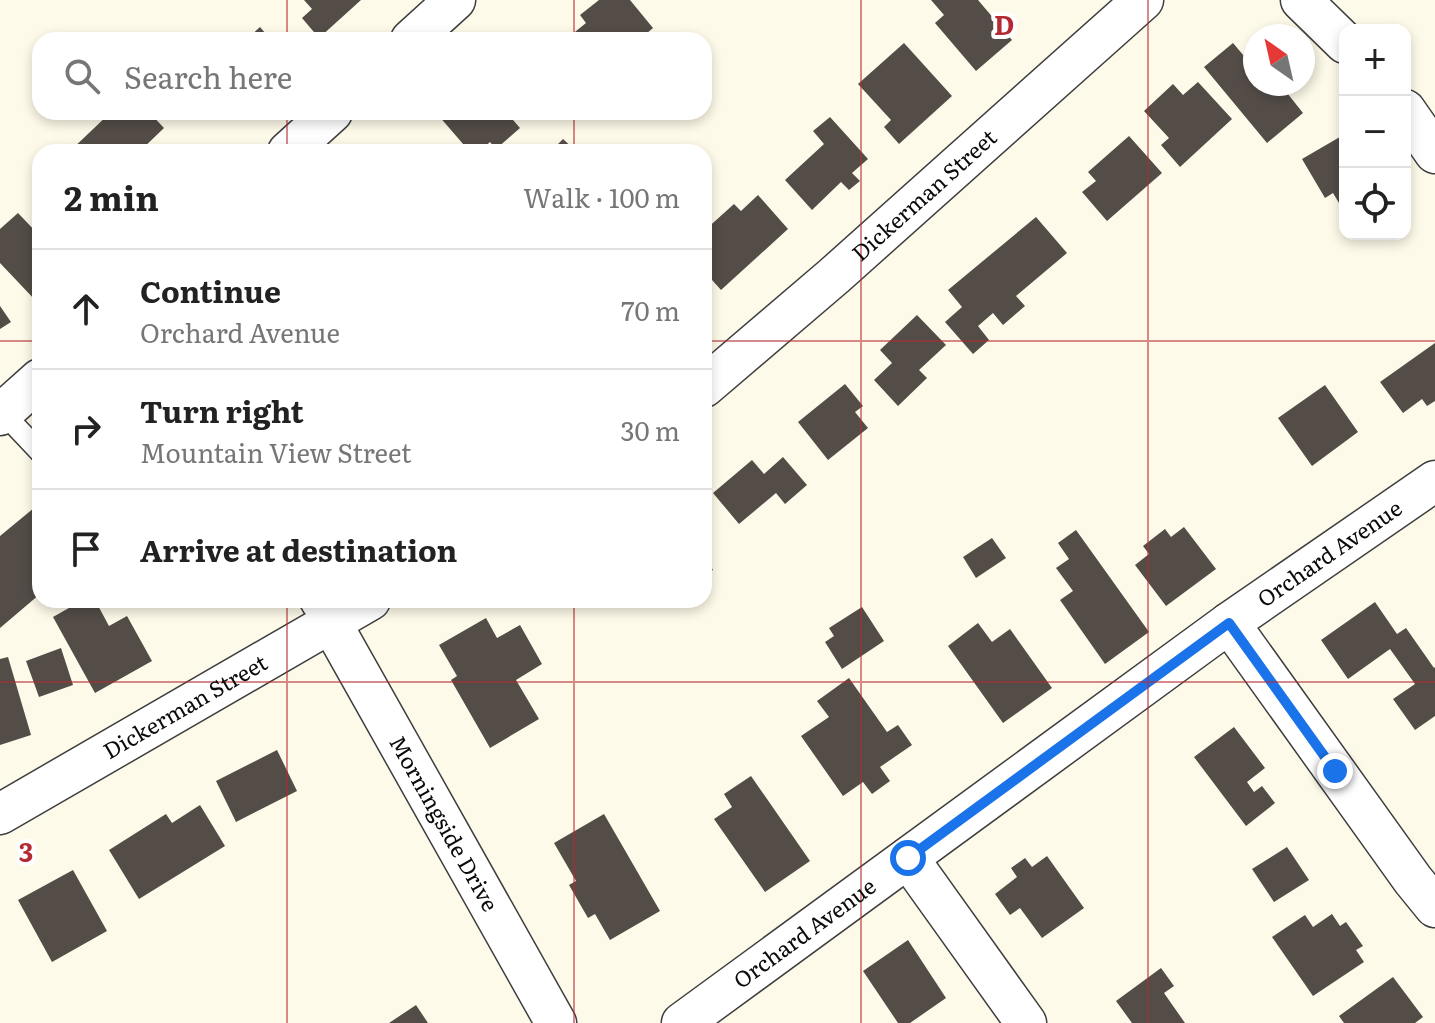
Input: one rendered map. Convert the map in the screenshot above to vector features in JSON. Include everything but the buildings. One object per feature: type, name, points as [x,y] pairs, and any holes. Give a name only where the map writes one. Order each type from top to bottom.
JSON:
[{"type":"street","points":[[420,32],[455,0]]},
{"type":"street","name":"Dickerman Street","points":[[712,380],[834,276],[1143,0]]},
{"type":"street","points":[[1301,0],[1339,37]]},
{"type":"street","points":[[1411,119],[1435,153]]},
{"type":"street","points":[[297,144],[323,120]]},
{"type":"street","points":[[1,414],[32,386]]},
{"type":"street","name":"Orchard Avenue","points":[[682,1023],[1229,623],[1435,481]]},
{"type":"street","name":"Dickerman Street","points":[[0,814],[320,612]]},
{"type":"street","name":"Morningside Drive","points":[[320,612],[556,1023]]},
{"type":"street","points":[[1229,623],[1435,907]]},
{"type":"street","points":[[908,858],[1026,1023]]},
{"type":"lane","points":[[1,414],[32,444]]},
{"type":"route","points":[[908,858],[1229,623],[1335,771]]}]
